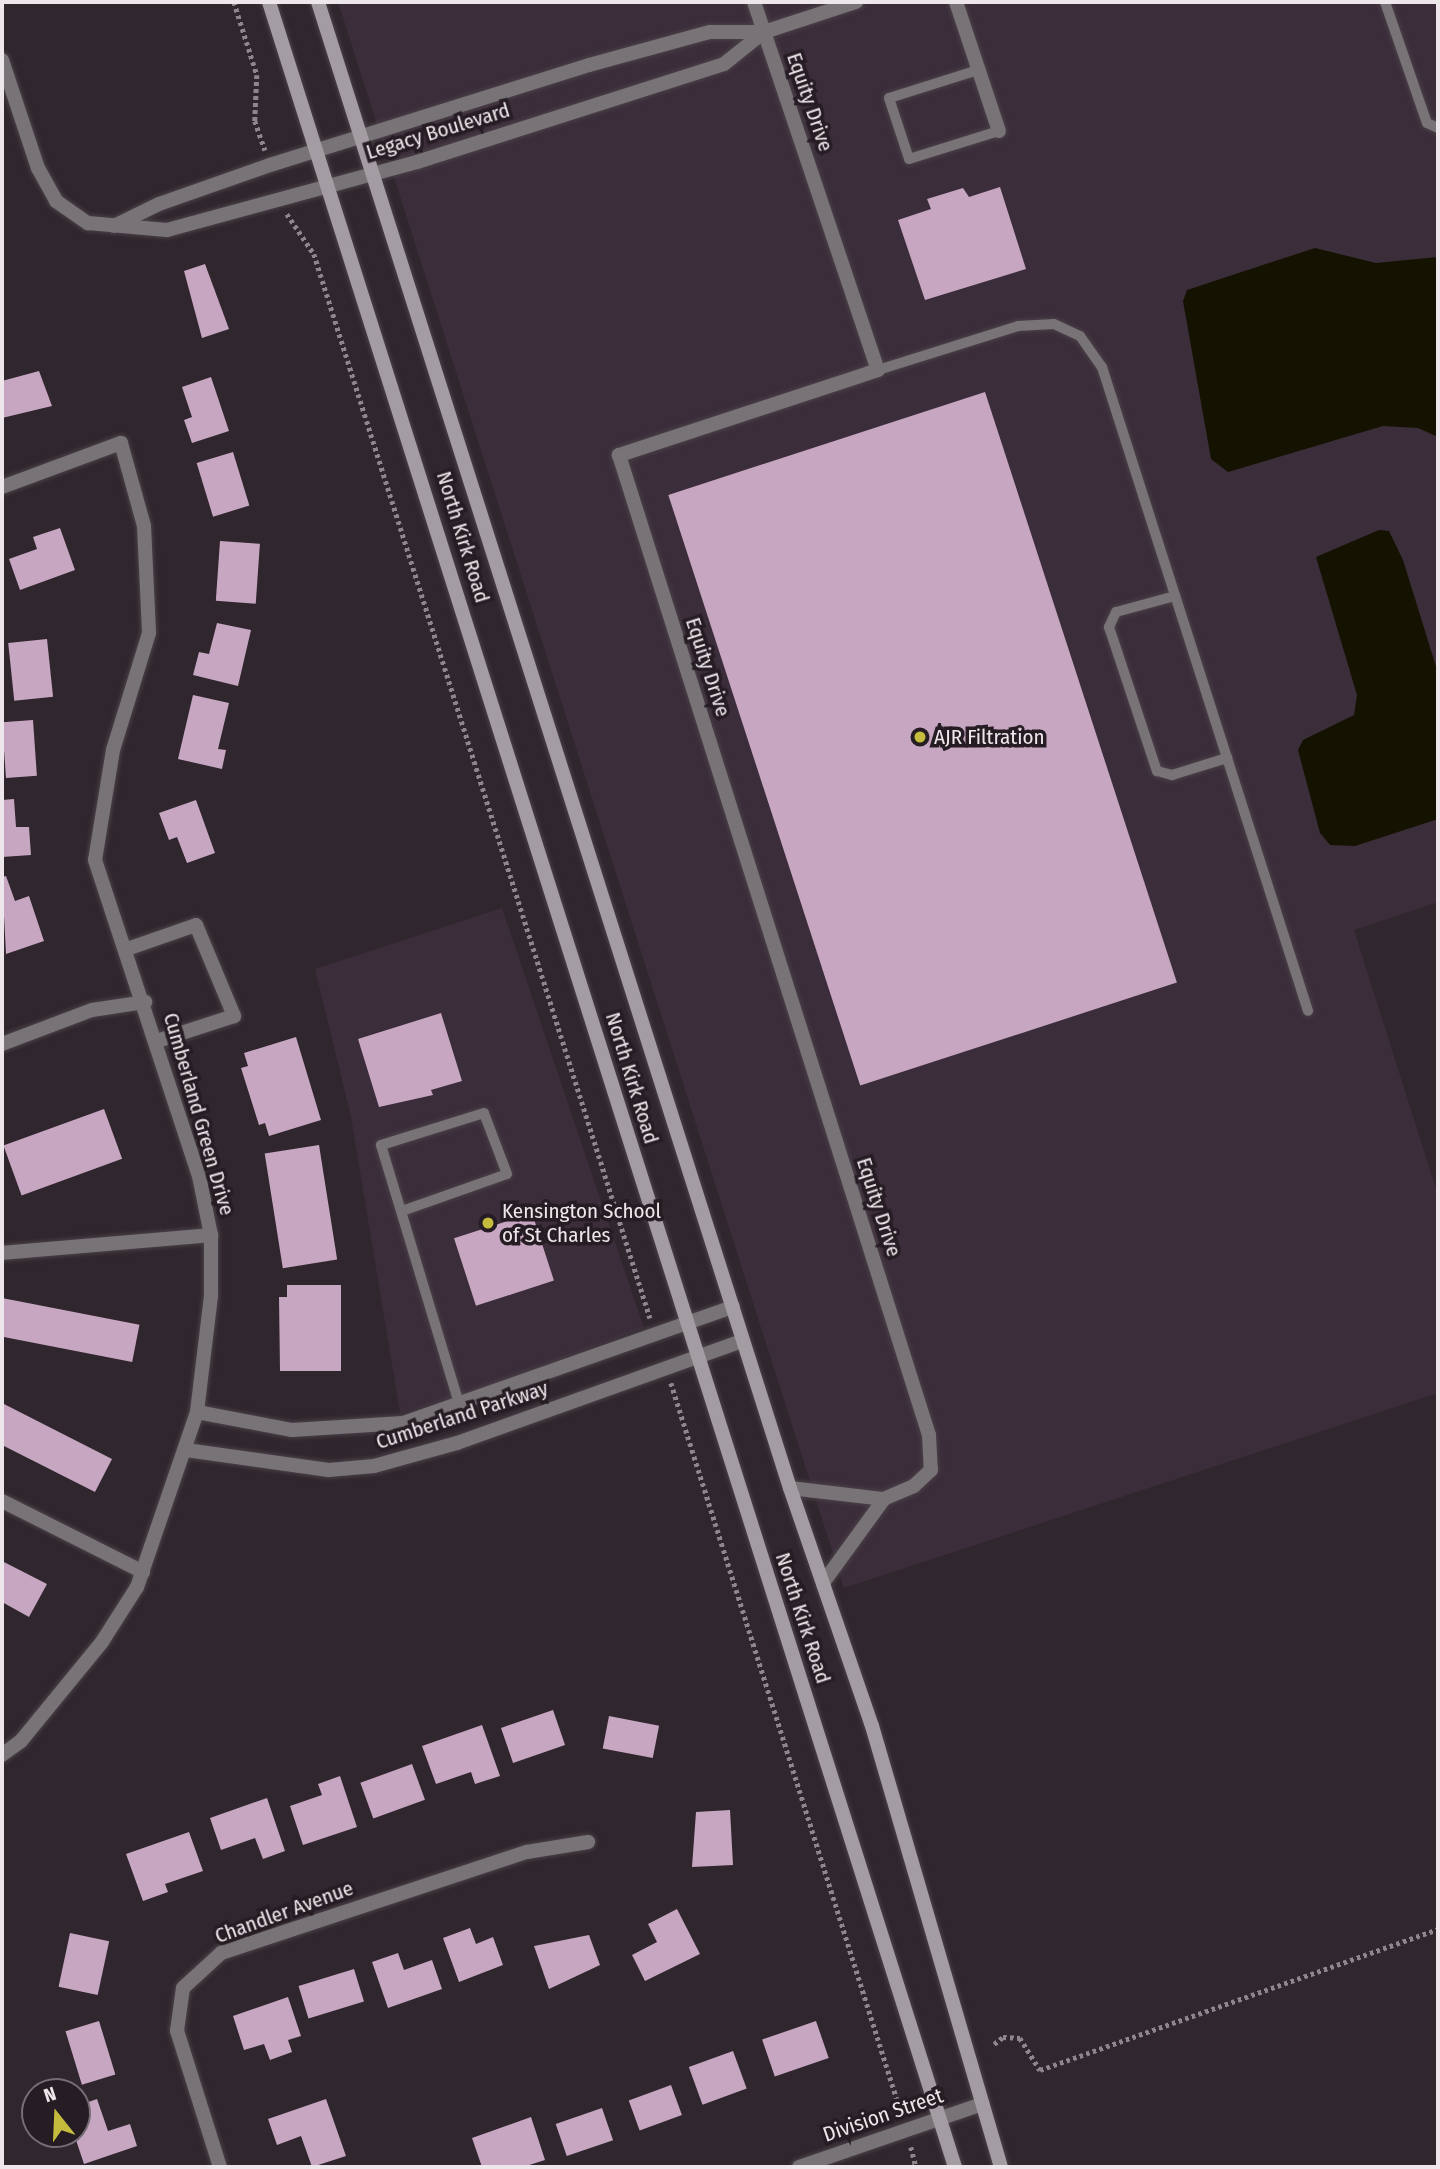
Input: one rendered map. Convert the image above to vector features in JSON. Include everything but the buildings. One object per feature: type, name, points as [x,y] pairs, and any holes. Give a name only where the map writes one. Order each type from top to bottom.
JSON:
[{"type":"main road","name":"North Kirk Road","points":[[269,2],[319,149],[955,2167]]},
{"type":"main road","name":"North Kirk Road","points":[[318,2],[790,1488],[872,1726],[1001,2167]]},
{"type":"street","name":"Equity Drive","points":[[754,2],[878,370],[619,456],[929,1435],[931,1470],[914,1486],[884,1499],[823,1583]]},
{"type":"street","name":"Legacy Boulevard","points":[[110,228],[159,204],[360,136],[710,32],[764,32],[856,2]]},
{"type":"street","points":[[956,2],[999,131]]},
{"type":"street","name":"Legacy Boulevard","points":[[2,60],[38,168],[56,201],[88,223],[110,228],[167,230],[372,173],[724,64],[764,32]]},
{"type":"street","name":"Cumberland Green Drive","points":[[2,487],[121,443],[144,526],[149,633],[113,751],[95,860],[145,1002],[199,1176],[211,1235],[208,1352],[197,1412],[143,1572],[102,1642],[21,1741],[2,1755]]},
{"type":"street","points":[[127,949],[196,925],[234,1016],[157,1041]]},
{"type":"street","points":[[2,1044],[92,1010],[145,1002]]},
{"type":"street","points":[[2,1253],[211,1235]]},
{"type":"street","name":"Cumberland Parkway","points":[[197,1412],[242,1424],[342,1431],[402,1423],[460,1406],[655,1333],[733,1307]]},
{"type":"street","name":"Cumberland Parkway","points":[[186,1450],[329,1470],[374,1466],[457,1443],[698,1354],[743,1341]]},
{"type":"street","points":[[790,1488],[884,1499]]},
{"type":"street","points":[[2,1501],[143,1572]]},
{"type":"street","name":"Chandler Avenue","points":[[220,2167],[177,2031],[183,1988],[222,1953],[527,1852],[588,1842]]},
{"type":"street","name":"Division Street","points":[[799,2167],[982,2104]]},
{"type":"lane","points":[[1385,2],[1427,123],[1438,128]]},
{"type":"lane","points":[[978,70],[889,98],[909,159],[999,131]]},
{"type":"lane","points":[[878,370],[1018,326],[1054,324],[1080,336],[1101,367],[1308,1011]]},
{"type":"lane","points":[[1175,596],[1116,612],[1109,627],[1157,771],[1171,775],[1227,758]]},
{"type":"lane","points":[[402,1211],[507,1174],[484,1113],[382,1145],[460,1406]]},
{"type":"path","points":[[234,2],[257,75],[255,121],[270,165]]},
{"type":"path","points":[[281,197],[314,254],[655,1333]]},
{"type":"path","points":[[665,1366],[907,2129],[916,2167]]},
{"type":"path","points":[[994,2044],[1003,2037],[1020,2038],[1040,2070],[1438,1929]]},
{"type":"path","points":[[889,2078],[897,2076]]},
{"type":"shaded area","points":[[338,2],[1438,2],[1438,902],[1354,930],[1438,1195],[1438,1393],[844,1588]]},
{"type":"shaded area","points":[[1315,248],[1376,263],[1438,257],[1438,437],[1418,428],[1383,426],[1228,472],[1211,459],[1183,301],[1187,290]]},
{"type":"shaded area","points":[[1379,530],[1389,531],[1403,560],[1438,673],[1438,819],[1355,846],[1330,845],[1320,833],[1298,750],[1303,740],[1354,715],[1357,695],[1316,557]]},
{"type":"shaded area","name":"Kensington School of St Charles","points":[[502,908],[644,1328],[469,1393],[400,1413],[351,1117],[315,969]]},
{"type":"place","name":"AJR Filtration","points":[[920,737]]},
{"type":"place","name":"Kensington School of St Charles","points":[[488,1223]]}]
